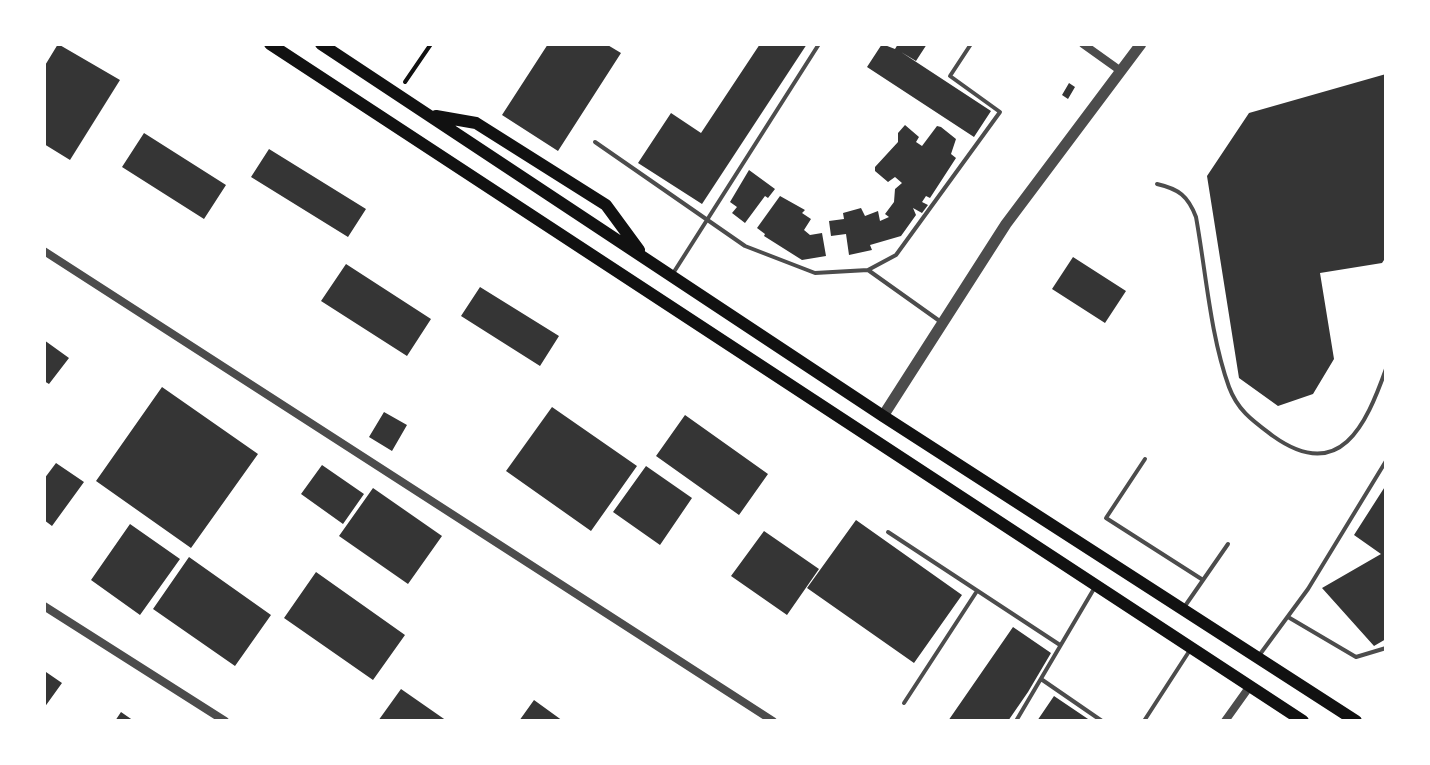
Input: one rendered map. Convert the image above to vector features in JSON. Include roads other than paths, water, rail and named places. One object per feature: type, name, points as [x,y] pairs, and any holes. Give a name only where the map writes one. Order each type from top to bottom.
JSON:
[{"type":"main road","points":[[270,44],[1303,721]]},
{"type":"main road","points":[[321,44],[883,416],[1356,721]]},
{"type":"main road","points":[[429,115],[476,123],[606,205],[645,257]]},
{"type":"street","points":[[1083,44],[1118,69]]},
{"type":"street","points":[[883,416],[1006,224],[1118,69],[1141,44]]},
{"type":"street","points":[[44,251],[773,721]]},
{"type":"street","points":[[44,606],[225,721]]},
{"type":"street","points":[[1225,721],[1250,686]]},
{"type":"lane","points":[[672,275],[819,44]]},
{"type":"lane","points":[[595,142],[745,246],[815,273],[868,270],[896,255],[1000,112],[950,76],[971,44]]},
{"type":"lane","points":[[1157,184],[1176,188],[1189,201],[1196,217],[1218,345],[1229,387],[1243,414],[1284,444],[1311,453],[1334,452],[1355,437],[1386,369]]},
{"type":"lane","points":[[868,270],[944,323]]},
{"type":"lane","points":[[1145,459],[1106,518],[1203,580]]},
{"type":"lane","points":[[1258,657],[1288,617],[1386,461]]},
{"type":"lane","points":[[888,532],[1060,645]]},
{"type":"lane","points":[[1184,608],[1228,544]]},
{"type":"lane","points":[[1016,721],[1096,584]]},
{"type":"lane","points":[[904,703],[977,591]]},
{"type":"lane","points":[[1288,617],[1356,657],[1386,648]]},
{"type":"lane","points":[[1144,721],[1192,648]]},
{"type":"lane","points":[[1040,678],[1102,721]]}]
